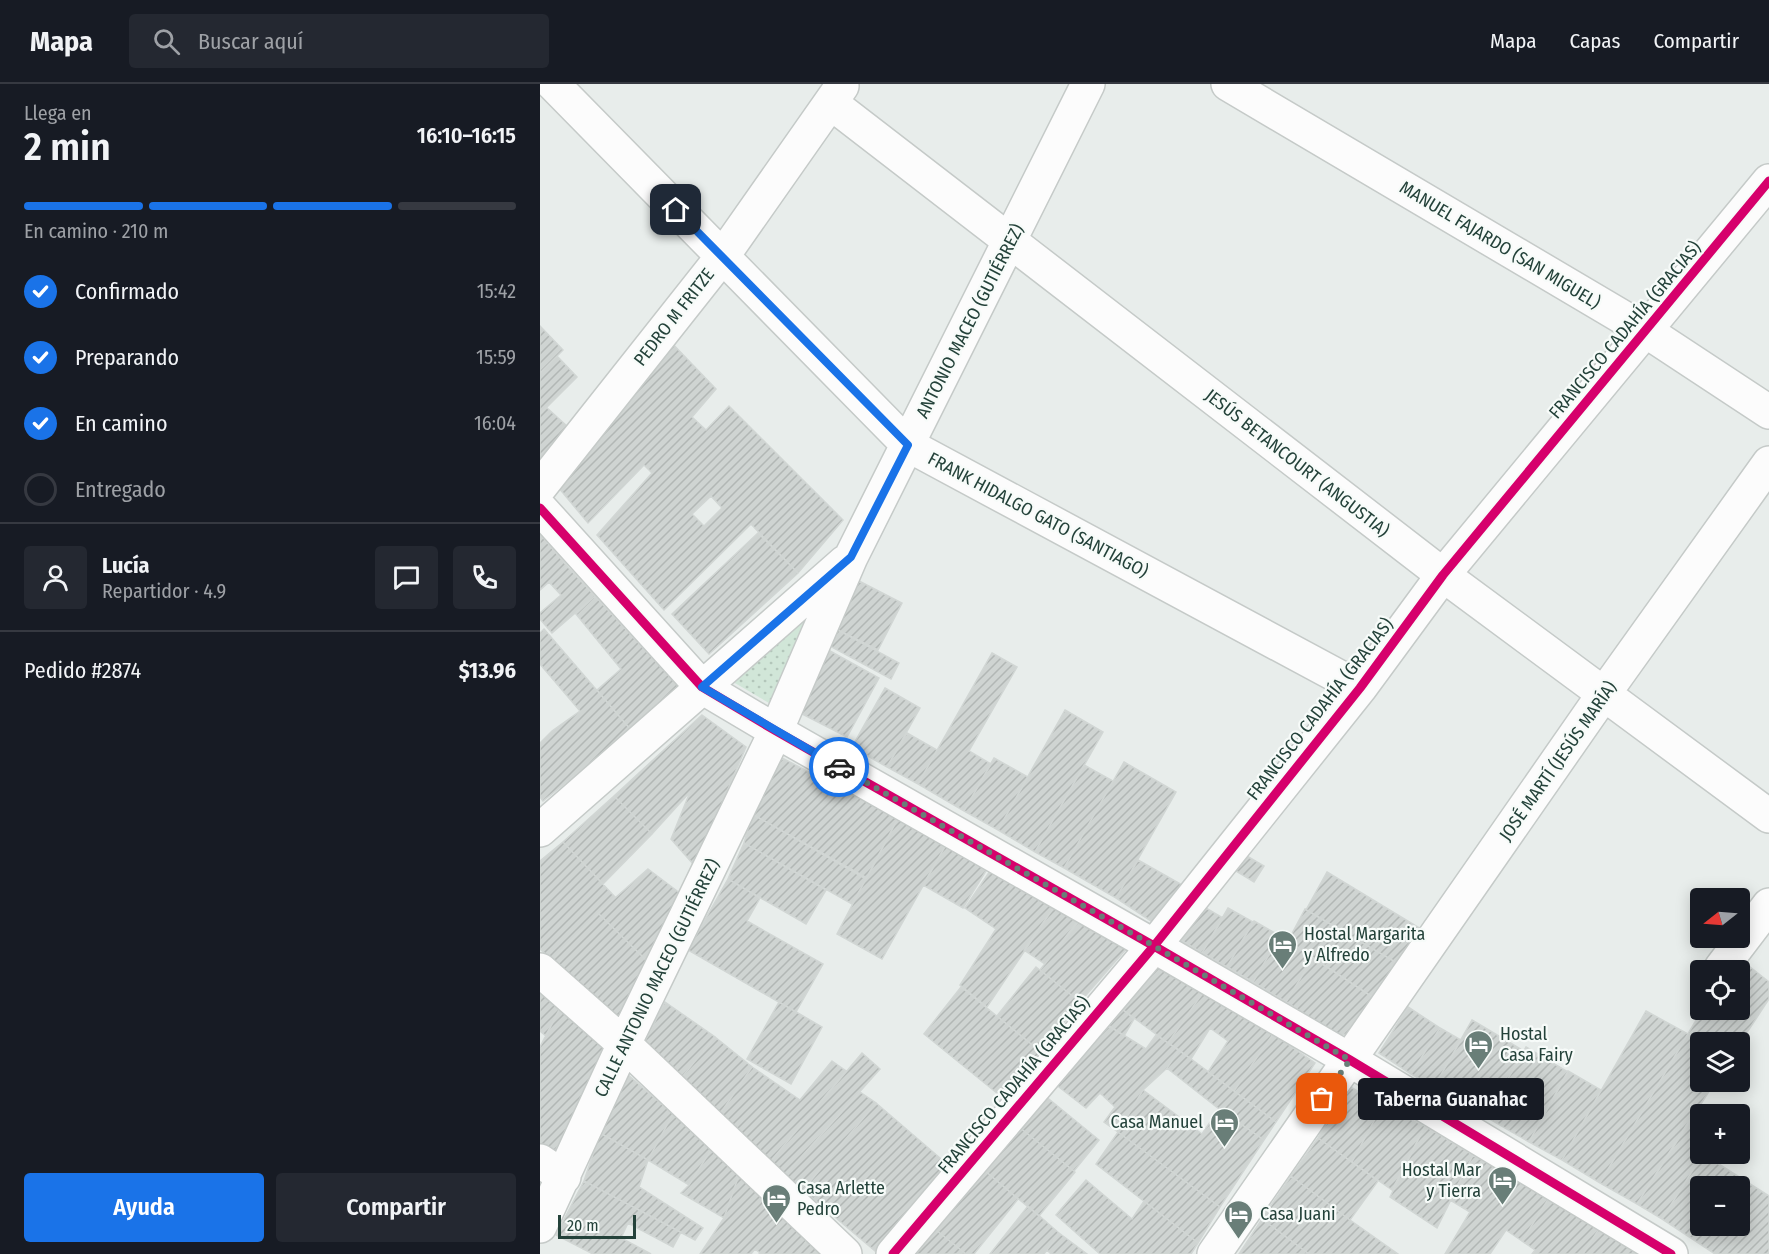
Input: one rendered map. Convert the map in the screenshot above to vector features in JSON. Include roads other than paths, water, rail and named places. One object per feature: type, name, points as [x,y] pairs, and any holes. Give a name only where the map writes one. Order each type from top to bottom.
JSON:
[{"type":"street","name":"FRANK HIDALGO GATO (SANTIAGO)","points":[[553,84],[908,445],[1360,688]]},
{"type":"street","name":"ANTONIO MACEO (GUTIÉRREZ)","points":[[851,557],[1088,84]]},
{"type":"street","name":"MANUEL FAJARDO (SAN MIGUEL)","points":[[1228,84],[1646,331],[1769,412]]},
{"type":"street","name":"PEDRO M FRITZE","points":[[540,487],[722,257],[837,94]]},
{"type":"street","name":"JESÚS BETANCOURT (ANGUSTIA)","points":[[837,94],[1010,241],[1443,575],[1769,816]]},
{"type":"street","name":"FRANCISCO CADAHÍA (GRACIAS)","points":[[893,1254],[1154,946],[1360,688],[1443,575],[1769,181]]},
{"type":"street","name":"JOSÉ MARTÍ (JESÚS MARÍA)","points":[[1214,1254],[1603,695],[1769,463]]},
{"type":"street","points":[[540,508],[702,687],[1350,1060],[1671,1254]]},
{"type":"street","points":[[540,830],[851,557]]},
{"type":"street","name":"CALLE ANTONIO MACEO (GUTIÉRREZ)","points":[[540,1226],[552,1169],[624,1044],[776,731],[851,557]]},
{"type":"street","points":[[1727,960],[1769,905]]},
{"type":"street","points":[[540,970],[624,1044],[845,1254]]},
{"type":"place","name":"Hostal Margarita y Alfredo","points":[[1283,970]]},
{"type":"place","name":"Hostal Casa Fairy","points":[[1479,1070]]},
{"type":"place","name":"Taberna Guanahac","points":[[1322,1099]]},
{"type":"place","name":"Casa Manuel","points":[[1224,1148]]},
{"type":"place","name":"Hostal Mar y Tierra","points":[[1502,1206]]},
{"type":"place","name":"Casa Arlette Pedro","points":[[776,1224]]},
{"type":"place","name":"Casa Juani","points":[[1239,1240]]}]
